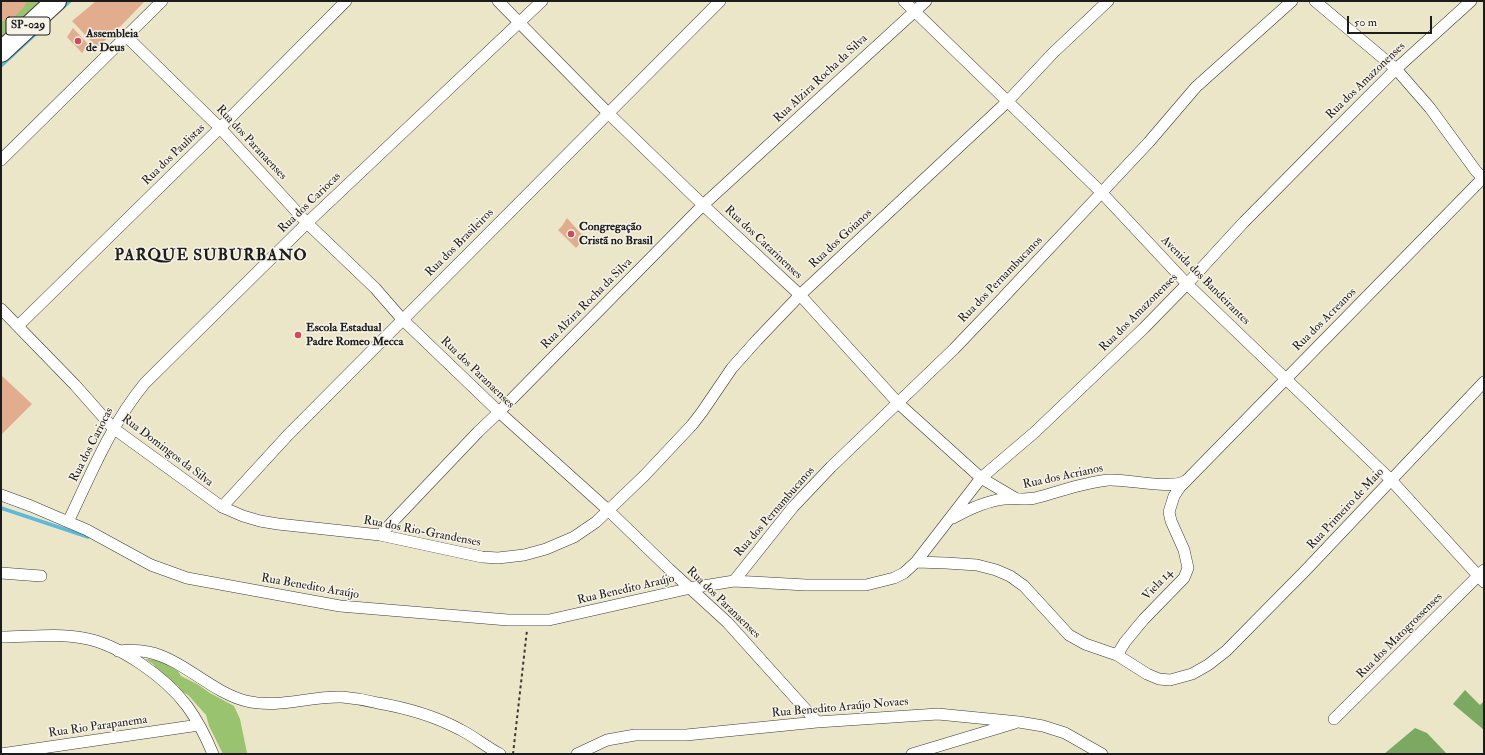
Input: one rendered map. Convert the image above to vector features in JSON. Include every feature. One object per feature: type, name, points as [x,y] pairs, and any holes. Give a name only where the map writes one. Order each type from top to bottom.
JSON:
[{"type":"highway","name":"SP-029","points":[[1,52],[56,1]]},
{"type":"street","points":[[1,160],[162,1]]},
{"type":"street","name":"Rua dos Paulistas","points":[[18,326],[220,128],[346,1]]},
{"type":"street","name":"Rua dos Catarinenses","points":[[498,1],[608,113],[800,295],[898,403],[981,478],[1015,498]]},
{"type":"street","name":"Rua dos Cariocas","points":[[68,522],[113,428],[131,400],[145,383],[307,223],[520,24],[542,1]]},
{"type":"street","name":"Rua dos Brasileiros","points":[[222,507],[288,434],[720,1]]},
{"type":"street","name":"Avenida dos Bandeirantes","points":[[904,1],[1101,192],[1187,284],[1391,480],[1482,576]]},
{"type":"street","name":"Rua Alzira Rocha da Silva","points":[[380,535],[478,432],[704,205],[926,1]]},
{"type":"street","name":"Rua dos Goianos","points":[[608,510],[692,425],[732,368],[800,295],[1007,102],[1053,54],[1108,1]]},
{"type":"street","name":"Rua dos Pernambucanos","points":[[734,581],[793,507],[831,467],[898,403],[910,389],[954,349],[1149,142],[1196,87],[1292,1]]},
{"type":"street","points":[[1315,1],[1396,70],[1430,108],[1476,171],[1484,178]]},
{"type":"street","name":"Rua dos Amazonenses","points":[[916,562],[981,478],[1035,432],[1144,328],[1250,216],[1322,143],[1396,70],[1471,1]]},
{"type":"street","name":"Rua dos Paranaenses","points":[[126,36],[220,128],[307,223],[375,288],[402,319],[499,412],[608,510],[727,622],[817,722]]},
{"type":"street","name":"Rua dos Acreanos","points":[[1185,481],[1484,178]]},
{"type":"street","name":"Rua Domingos da Silva","points":[[1,309],[75,385],[113,428],[222,507]]},
{"type":"street","name":"Rua Primeiro de Maio","points":[[1117,655],[1147,674],[1159,679],[1170,680],[1192,674],[1208,665],[1226,651],[1305,571],[1484,382]]},
{"type":"street","name":"Rua dos Acrianos","points":[[949,520],[980,505],[1003,499],[1033,498],[1090,483],[1110,480],[1128,480],[1171,485],[1185,481]]},
{"type":"street","name":"Viela 14","points":[[1117,655],[1125,642],[1144,619],[1184,578],[1188,568],[1184,550],[1169,512],[1174,496],[1185,481]]},
{"type":"street","name":"Rua Benedito Araújo","points":[[1,495],[87,530],[151,566],[187,578],[340,606],[528,620],[549,620],[691,588],[734,581],[806,585],[866,585],[894,578],[904,573],[916,562]]},
{"type":"street","name":"Rua dos Rio-Grandenses","points":[[222,507],[243,516],[278,524],[380,535],[450,551],[482,557],[498,558],[524,555],[563,542],[574,537],[596,522],[608,510]]},
{"type":"street","points":[[916,562],[946,562],[977,565],[996,570],[1010,576],[1024,586],[1069,635],[1085,644],[1117,655]]},
{"type":"street","points":[[1,573],[40,576]]},
{"type":"street","name":"Rua dos Matogrossenses","points":[[1334,719],[1482,576]]},
{"type":"street","points":[[1,637],[46,635],[84,638],[99,642],[118,650],[168,685],[186,704],[199,725],[213,754]]},
{"type":"street","points":[[118,650],[150,652],[171,661],[228,693],[244,700],[257,703],[282,704],[326,697],[343,697],[406,709],[433,717],[462,731],[500,754]]},
{"type":"street","name":"Rua Benedito Araújo Novaes","points":[[577,754],[607,740],[635,735],[686,735],[817,722],[938,714],[1019,722],[1043,726],[1065,734],[1102,754]]},
{"type":"street","points":[[912,754],[1019,722]]},
{"type":"street","name":"Rua Rio Parapanema","points":[[1,754],[199,725]]},
{"type":"path","points":[[513,754],[528,620]]},
{"type":"green space","points":[[1,1],[43,1],[1,41]]},
{"type":"green space","points":[[145,659],[162,660],[178,671],[181,676],[234,706],[240,719],[247,753],[223,754],[209,726],[206,715],[188,695],[181,691],[178,686],[161,675],[153,664]]},
{"type":"green space","points":[[1465,690],[1480,705],[1484,701],[1484,730],[1453,704]]},
{"type":"green space","points":[[1415,728],[1427,733],[1447,754],[1384,754]]},
{"type":"building","points":[[1,1],[27,1],[24,7],[14,17],[1,22]]},
{"type":"building","points":[[96,1],[145,1],[114,33],[97,47],[72,21]]},
{"type":"building","name":"Assembleia de Deus","points":[[73,28],[88,44],[82,53],[67,37]]},
{"type":"building","name":"Congregação Cristã no Brasil","points":[[567,218],[585,238],[576,248],[558,230]]},
{"type":"building","points":[[1,375],[32,404],[1,435]]},
{"type":"waterway","points":[[60,10],[70,1]]},
{"type":"waterway","points":[[1,66],[43,27]]},
{"type":"waterway","points":[[1,508],[88,537]]},
{"type":"place","name":"Assembleia de Deus","points":[[78,41]]},
{"type":"place","name":"Congregação Cristã no Brasil","points":[[571,234]]},
{"type":"place","name":"Escola Estadual Padre Romeo Mecca","points":[[298,335]]},
{"type":"district","name":"PARQUE SUBURBANO","points":[[211,257]]}]
